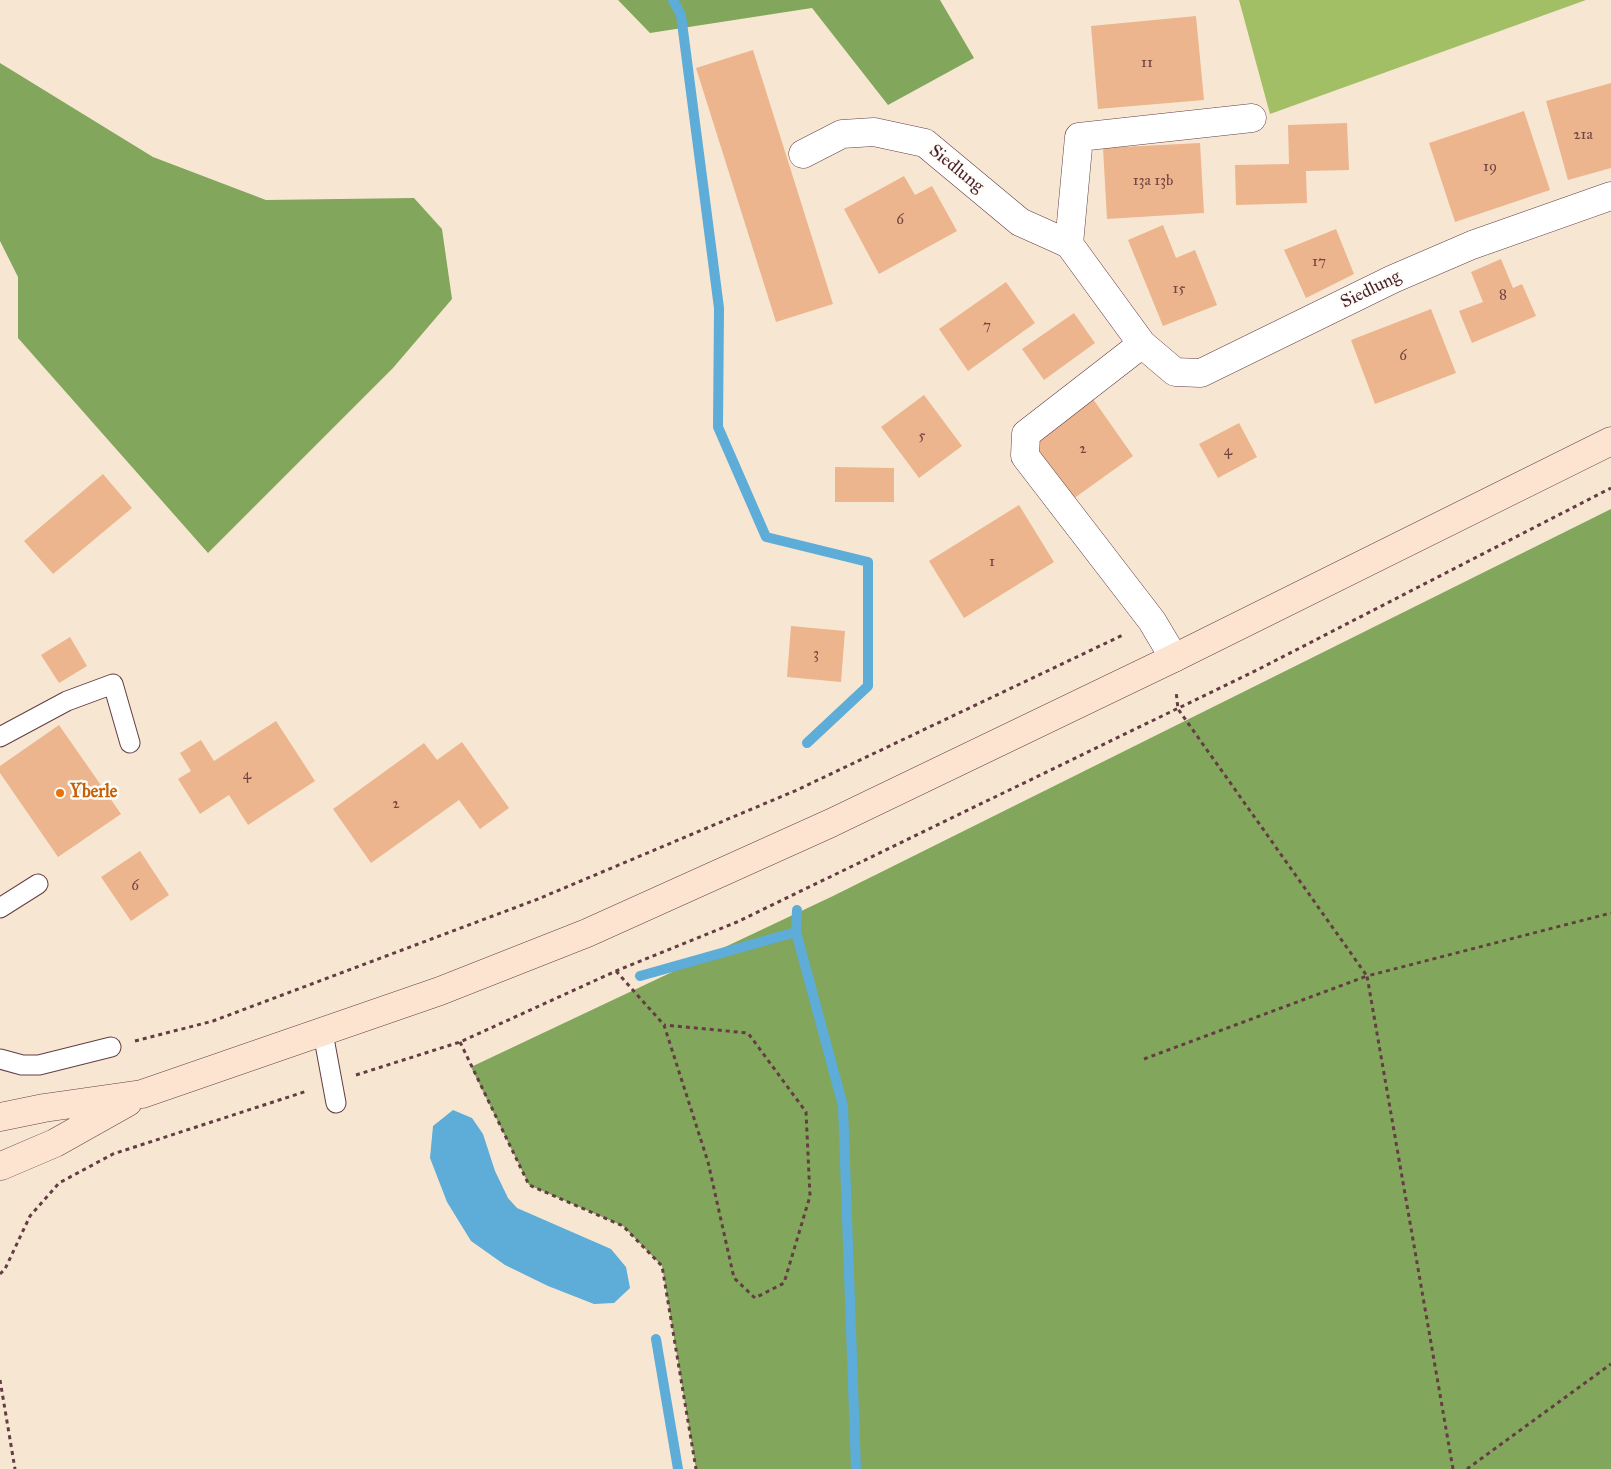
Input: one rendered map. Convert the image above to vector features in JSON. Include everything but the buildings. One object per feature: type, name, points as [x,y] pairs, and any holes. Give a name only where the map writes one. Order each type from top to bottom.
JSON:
[{"type":"main road","points":[[0,1117],[44,1108],[142,1094],[323,1034],[440,991],[587,933],[831,823],[1174,658],[1611,441]]},
{"type":"main road","points":[[0,1171],[0,1164],[55,1143],[142,1094]]},
{"type":"street","points":[[1070,244],[1079,137],[1252,118]]},
{"type":"street","name":"Siedlung","points":[[803,154],[842,134],[874,132],[926,143],[1020,222],[1070,244],[1142,344],[1175,372],[1202,373],[1393,279],[1472,245],[1611,196]]},
{"type":"street","points":[[1142,344],[1026,434],[1025,456],[1152,621],[1174,658]]},
{"type":"lane","points":[[0,737],[67,701],[113,684],[130,743]]},
{"type":"lane","points":[[0,908],[38,884]]},
{"type":"lane","points":[[323,1034],[336,1103]]},
{"type":"lane","points":[[0,1059],[22,1065],[39,1065],[111,1047]]},
{"type":"path","points":[[0,1274],[5,1269],[30,1216],[58,1183],[113,1154],[460,1042],[616,971],[738,922],[1178,709],[1611,488]]},
{"type":"path","points":[[111,1047],[213,1020],[538,899],[797,790],[1152,621]]},
{"type":"path","points":[[1178,709],[1367,976],[1453,1469]]},
{"type":"path","points":[[1144,1059],[1367,976],[1611,913]]},
{"type":"path","points":[[616,971],[664,1025],[708,1162],[734,1278],[755,1298],[784,1284],[810,1196],[806,1112],[748,1033],[664,1025]]},
{"type":"path","points":[[460,1042],[529,1185],[622,1226],[662,1266],[696,1469]]},
{"type":"path","points":[[1467,1469],[1611,1364]]},
{"type":"path","points":[[0,1380],[15,1469]]},
{"type":"green space","points":[[618,0],[940,0],[974,58],[888,105],[812,8],[650,33]]},
{"type":"green space","points":[[1239,0],[1586,0],[1270,114]]},
{"type":"green space","points":[[0,63],[153,157],[266,200],[414,198],[442,229],[452,299],[393,368],[208,553],[18,338],[18,277],[0,241]]},
{"type":"green space","points":[[1611,509],[1611,1469],[696,1469],[662,1266],[623,1226],[529,1185],[471,1067],[833,896]]},
{"type":"water","points":[[453,1110],[472,1118],[483,1134],[495,1171],[508,1198],[517,1208],[611,1249],[626,1267],[630,1288],[614,1303],[594,1304],[548,1286],[505,1265],[471,1241],[447,1202],[430,1158],[433,1126]]},
{"type":"waterway","points":[[673,0],[681,15],[719,308],[718,427],[766,537],[868,562],[868,686],[807,743]]},
{"type":"waterway","points":[[797,910],[796,932],[843,1106],[856,1469]]},
{"type":"waterway","points":[[640,976],[796,932]]},
{"type":"waterway","points":[[656,1339],[678,1469]]},
{"type":"place","name":"Yberle","points":[[60,793]]}]
